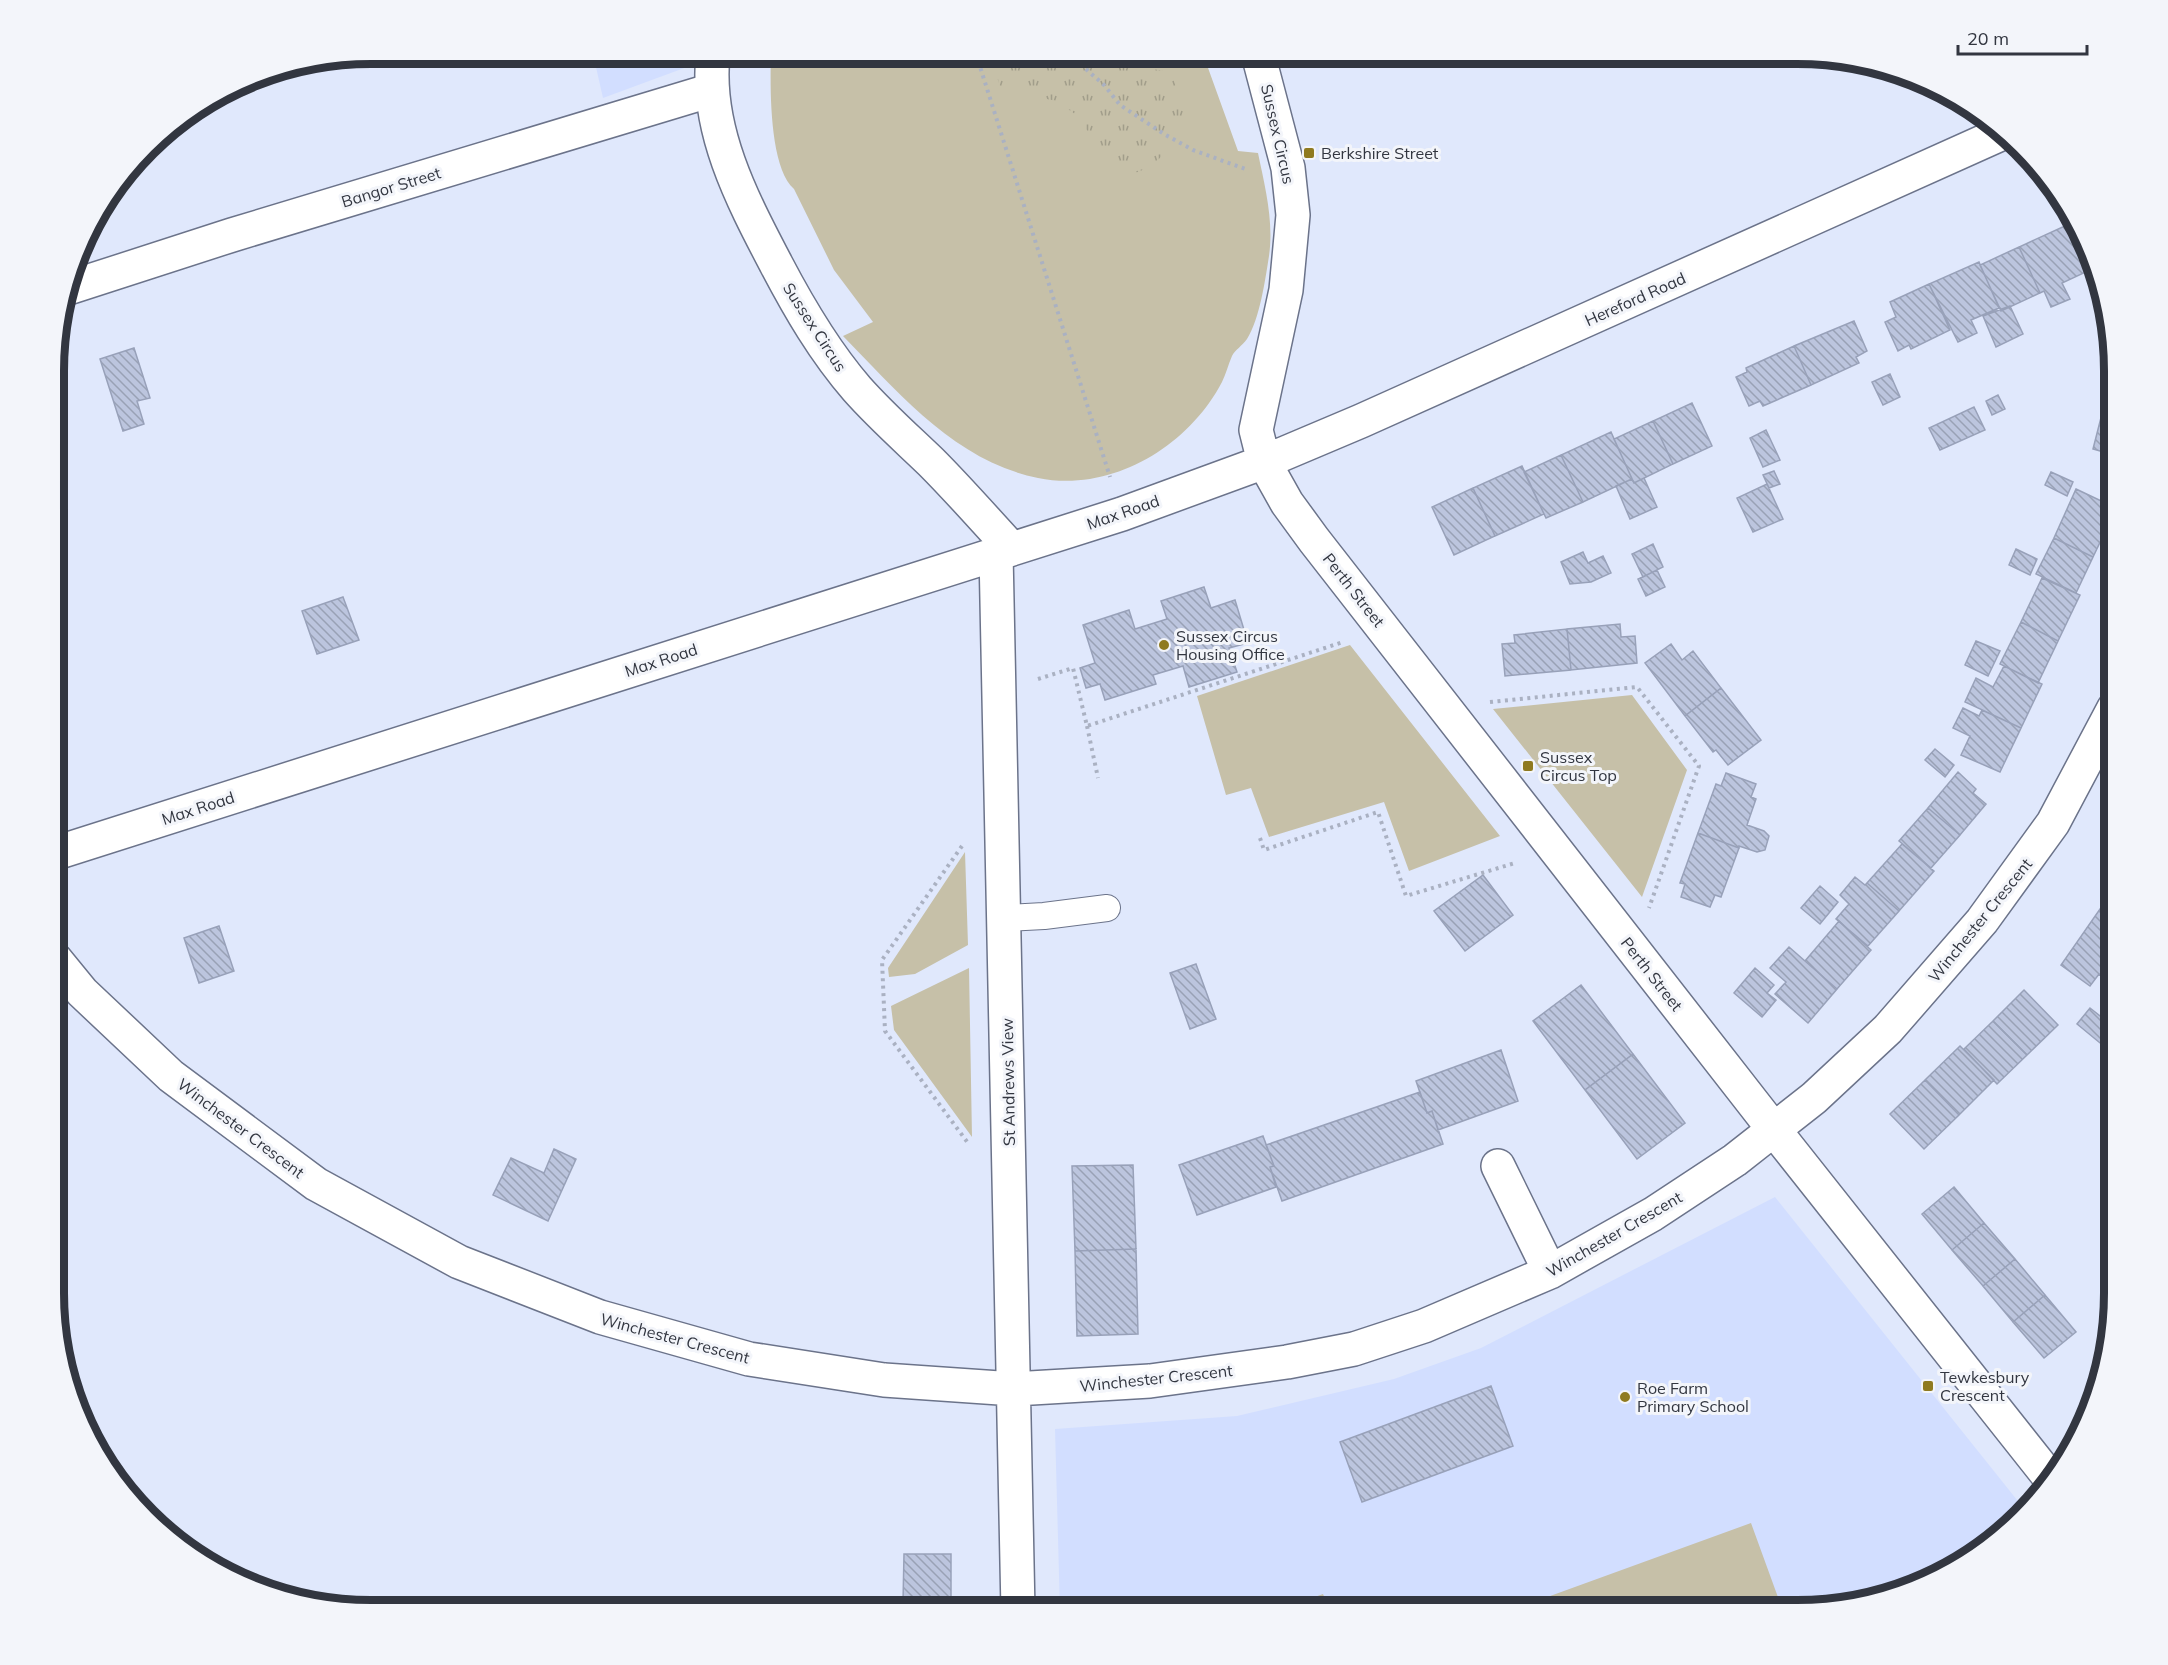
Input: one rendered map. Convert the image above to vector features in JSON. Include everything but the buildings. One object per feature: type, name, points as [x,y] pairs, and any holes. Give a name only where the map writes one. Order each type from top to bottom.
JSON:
[{"type":"street","name":"Sussex Circus","points":[[713,64],[712,90],[721,137],[745,205],[793,297],[830,355],[857,389],[977,510],[1004,551]]},
{"type":"street","name":"Sussex Circus","points":[[1261,64],[1288,168],[1293,215],[1287,280],[1256,430],[1264,462]]},
{"type":"street","name":"Bangor Street","points":[[77,285],[232,235],[712,90]]},
{"type":"street","name":"Hereford Road","points":[[1264,462],[1497,361],[1994,137]]},
{"type":"street","name":"Max Road","points":[[64,850],[1122,514],[1264,462]]},
{"type":"street","name":"Perth Street","points":[[1264,462],[1287,503],[1384,629],[1774,1131],[2046,1472]]},
{"type":"street","name":"St Andrews View","points":[[1004,551],[999,691],[1018,1600]]},
{"type":"street","name":"Winchester Crescent","points":[[64,969],[82,992],[171,1076],[316,1184],[459,1262],[600,1317],[749,1359],[919,1384],[1014,1389],[1150,1381],[1258,1367],[1354,1348],[1433,1323],[1550,1272],[1695,1188],[1774,1131],[1888,1029],[1988,914],[2053,823],[2104,727]]},
{"type":"street","points":[[1498,1166],[1550,1272]]},
{"type":"lane","points":[[1005,918],[1044,916],[1107,908]]},
{"type":"path","points":[[979,64],[1122,514]]},
{"type":"path","points":[[1080,64],[1104,85],[1120,105],[1192,150],[1249,170],[1288,168]]},
{"type":"path","points":[[1087,726],[1384,629]]},
{"type":"path","points":[[999,691],[1072,668],[1098,778]]},
{"type":"path","points":[[1445,707],[1637,687],[1699,766],[1634,951]]},
{"type":"path","points":[[1002,789],[882,960],[885,1031],[966,1141],[1010,1187]]},
{"type":"path","points":[[1260,838],[1264,850],[1378,812],[1406,896],[1556,850]]},
{"type":"shaded area","points":[[595,64],[688,64],[687,67],[603,98]]},
{"type":"shaded area","name":"Roe Farm Primary School","points":[[1775,1197],[2020,1504],[1967,1549],[1932,1569],[1876,1590],[1836,1598],[1816,1600],[1060,1600],[1055,1429],[1237,1416],[1394,1379],[1481,1348]]},
{"type":"green space","points":[[771,64],[1207,64],[1238,151],[1258,153],[1268,204],[1270,230],[1266,277],[1252,330],[1232,356],[1222,382],[1207,405],[1189,427],[1168,445],[1145,460],[1119,471],[1093,478],[1065,481],[1038,478],[980,457],[955,441],[907,401],[843,336],[873,322],[834,270],[794,189],[786,178],[775,145]]},
{"type":"green space","points":[[993,64],[1068,64],[1068,67],[1088,64],[1120,64],[1172,73],[1184,115],[1163,155],[1148,167],[1124,176],[1106,163],[1079,117],[1057,101],[1001,90]]},
{"type":"green space","points":[[1350,645],[1500,836],[1409,871],[1384,802],[1269,837],[1251,788],[1226,795],[1197,696]]},
{"type":"green space","points":[[1632,695],[1687,770],[1642,897],[1493,709]]},
{"type":"green space","points":[[965,852],[968,945],[915,974],[889,977],[888,968]]},
{"type":"green space","points":[[969,968],[972,1137],[894,1030],[891,1006]]},
{"type":"green space","points":[[1751,1523],[1779,1600],[1539,1600]]},
{"type":"green space","points":[[1323,1594],[1325,1600],[1306,1600]]},
{"type":"place","name":"Berkshire Street","points":[[1309,153]]},
{"type":"place","name":"Sussex Circus Housing Office","points":[[1164,645]]},
{"type":"place","name":"Sussex Circus Top","points":[[1528,766]]},
{"type":"place","name":"Tewkesbury Crescent","points":[[1928,1386]]},
{"type":"place","name":"Roe Farm Primary School","points":[[1625,1397]]}]
